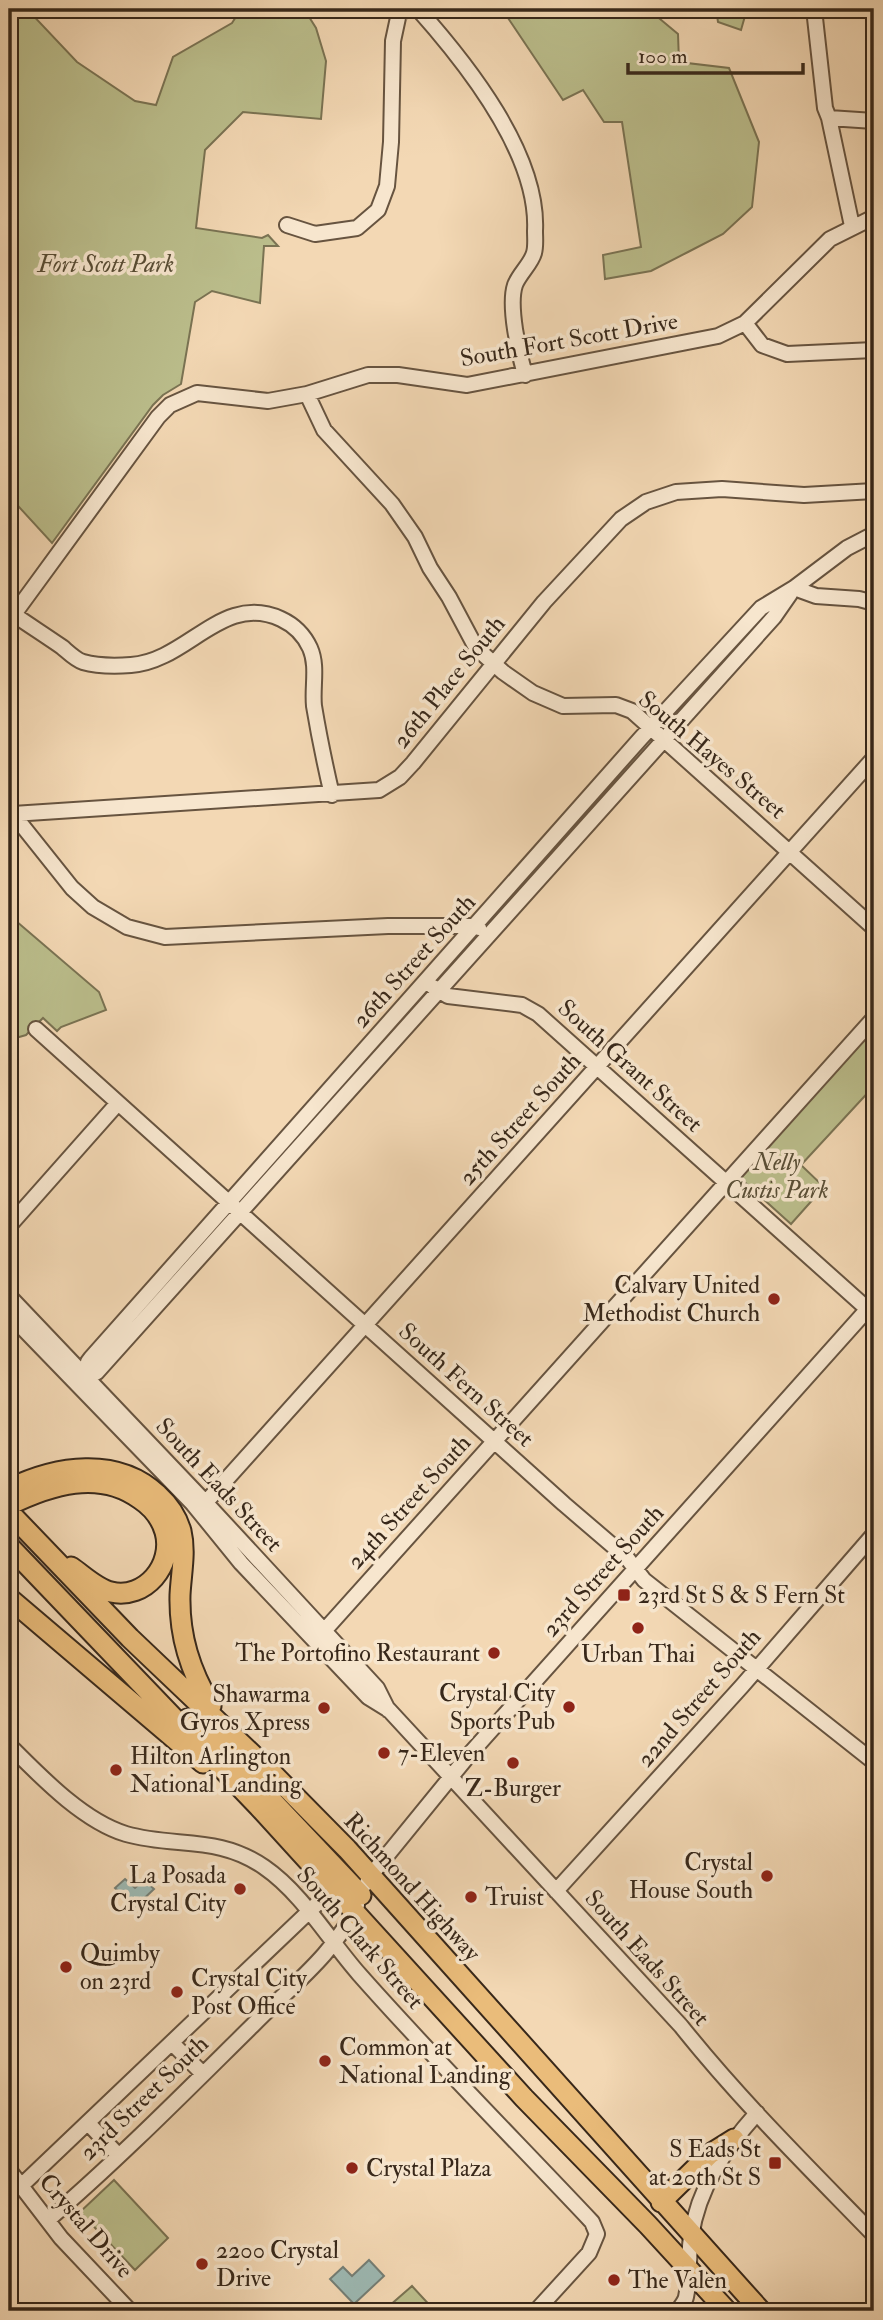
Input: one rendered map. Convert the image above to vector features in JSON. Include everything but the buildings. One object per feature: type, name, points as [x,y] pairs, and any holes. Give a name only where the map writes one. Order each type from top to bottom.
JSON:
[{"type":"highway","points":[[9,1505],[40,1491],[62,1477],[89,1468],[123,1474],[150,1488],[169,1507],[178,1523],[183,1543],[180,1611],[183,1642],[198,1683],[222,1725]]},
{"type":"highway","points":[[9,1489],[38,1476],[112,1485],[142,1500],[156,1514],[167,1540],[164,1559],[156,1576],[142,1588],[125,1593],[101,1587],[41,1547]]},
{"type":"highway","name":"Richmond Highway","points":[[9,1512],[130,1638],[294,1794],[371,1875],[761,2311]]},
{"type":"highway","points":[[9,1546],[259,1807],[352,1896]]},
{"type":"highway","points":[[9,1598],[194,1756],[259,1807]]},
{"type":"highway","points":[[159,1702],[209,1734],[352,1896],[524,2098],[648,2224],[727,2311]]},
{"type":"highway","points":[[661,2202],[710,2154],[734,2139]]},
{"type":"street","points":[[287,225],[315,234],[357,228],[378,210],[387,186],[391,142],[393,41],[399,13],[410,9]]},
{"type":"street","points":[[418,9],[456,51],[493,107],[527,174],[536,216],[534,254],[514,286],[513,316],[525,375]]},
{"type":"street","points":[[814,9],[824,108],[829,118],[852,226]]},
{"type":"street","points":[[829,118],[874,121]]},
{"type":"street","name":"South Fort Scott Drive","points":[[11,618],[170,405],[197,393],[268,401],[307,394],[368,375],[398,375],[467,385],[718,336],[745,323],[830,239],[874,217]]},
{"type":"street","points":[[745,323],[762,345],[787,354],[874,350]]},
{"type":"street","name":"South Hayes Street","points":[[307,394],[324,430],[392,504],[415,537],[474,644],[493,663],[533,693],[563,706],[616,705],[632,711],[874,928]]},
{"type":"street","name":"26th Place South","points":[[11,811],[379,790],[400,777],[544,602],[621,519],[646,502],[676,492],[722,489],[804,495],[874,491]]},
{"type":"street","name":"26th Street South","points":[[81,1382],[97,1372],[426,982],[761,608],[794,588],[847,548],[874,534]]},
{"type":"street","points":[[794,588],[816,596],[859,599],[874,603]]},
{"type":"street","name":"26th Street South","points":[[235,1208],[439,990],[774,617],[794,588]]},
{"type":"street","points":[[11,618],[82,662],[130,665],[151,662],[173,652],[229,616],[248,611],[266,613],[292,625],[302,634],[311,649],[314,703],[332,794]]},
{"type":"street","name":"25th Street South","points":[[203,1506],[874,758]]},
{"type":"street","points":[[11,811],[72,888],[93,907],[127,927],[165,937],[388,926],[475,926],[489,934]]},
{"type":"street","name":"South Grant Street","points":[[426,982],[448,996],[522,1005],[538,1014],[872,1308]]},
{"type":"street","name":"24th Street South","points":[[319,1636],[874,1018]]},
{"type":"street","name":"South Fern Street","points":[[36,1029],[623,1554],[645,1580],[874,1760]]},
{"type":"street","points":[[9,1226],[118,1103]]},
{"type":"street","name":"South Eads Street","points":[[9,1296],[81,1382]]},
{"type":"street","name":"23rd Street South","points":[[48,2220],[334,1944],[345,1930],[352,1896],[451,1777],[872,1308]]},
{"type":"street","name":"South Eads Street","points":[[9,1314],[81,1382],[203,1506],[319,1636],[377,1688],[389,1710],[681,2026],[706,2058],[874,2235]]},
{"type":"street","name":"22nd Street South","points":[[556,1891],[874,1534]]},
{"type":"street","name":"South Clark Street","points":[[9,1745],[76,1807],[96,1821],[136,1836],[205,1843],[234,1852],[255,1861],[288,1888],[435,2058],[592,2222],[597,2234],[589,2253],[536,2311]]},
{"type":"street","name":"23rd Street South","points":[[21,2186],[320,1902],[352,1896]]},
{"type":"street","points":[[172,2043],[202,2074]]},
{"type":"street","points":[[678,2311],[686,2299],[691,2235],[701,2198],[716,2166],[734,2139],[757,2113]]},
{"type":"street","points":[[88,2123],[118,2155]]},
{"type":"street","name":"Crystal Drive","points":[[9,2170],[48,2220],[130,2311]]},
{"type":"green space","name":"Fort Scott Park","points":[[241,9],[304,9],[316,28],[326,61],[321,119],[243,112],[205,150],[196,228],[262,238],[268,235],[278,246],[264,246],[260,303],[212,291],[195,302],[181,384],[153,405],[52,543],[9,496],[9,15],[28,10],[77,62],[135,101],[156,105],[173,57],[232,23]]},
{"type":"green space","points":[[502,9],[648,9],[678,34],[679,62],[729,68],[759,142],[752,207],[723,234],[651,271],[605,279],[603,255],[641,247],[622,122],[604,122],[583,90],[563,100]]},
{"type":"green space","points":[[716,9],[747,9],[741,30],[718,22]]},
{"type":"green space","points":[[9,915],[99,992],[106,1010],[61,1027],[57,1031],[43,1018],[26,1035],[9,1040]]},
{"type":"green space","name":"Nelly Custis Park","points":[[874,1029],[874,1086],[801,1165],[824,1187],[791,1224],[740,1178]]},
{"type":"green space","points":[[114,2180],[168,2238],[135,2270],[80,2212]]},
{"type":"green space","points":[[412,2286],[435,2311],[391,2311],[388,2307]]},
{"type":"water","points":[[125,1879],[135,1888],[144,1880],[154,1889],[135,1907],[115,1888]]},
{"type":"water","points":[[369,2260],[384,2276],[354,2304],[330,2279],[343,2267],[352,2276]]},
{"type":"place","name":"Calvary United Methodist Church","points":[[774,1299]]},
{"type":"place","name":"23rd St S & S Fern St","points":[[624,1595]]},
{"type":"place","name":"Urban Thai","points":[[638,1628]]},
{"type":"place","name":"The Portofino Restaurant","points":[[494,1653]]},
{"type":"place","name":"Crystal City Sports Pub","points":[[569,1707]]},
{"type":"place","name":"Shawarma Gyros Xpress","points":[[324,1708]]},
{"type":"place","name":"7-Eleven","points":[[384,1753]]},
{"type":"place","name":"Z-Burger","points":[[513,1763]]},
{"type":"place","name":"Hilton Arlington National Landing","points":[[116,1770]]},
{"type":"place","name":"Crystal House South","points":[[767,1876]]},
{"type":"place","name":"La Posada Crystal City","points":[[240,1889]]},
{"type":"place","name":"Truist","points":[[471,1897]]},
{"type":"place","name":"Quimby on 23rd","points":[[66,1967]]},
{"type":"place","name":"Crystal City Post Office","points":[[177,1992]]},
{"type":"place","name":"Common at National Landing","points":[[325,2061]]},
{"type":"place","name":"S Eads St at 20th St S","points":[[775,2163]]},
{"type":"place","name":"Crystal Plaza","points":[[352,2168]]},
{"type":"place","name":"2200 Crystal Drive","points":[[202,2264]]},
{"type":"place","name":"The Valen","points":[[614,2280]]}]
